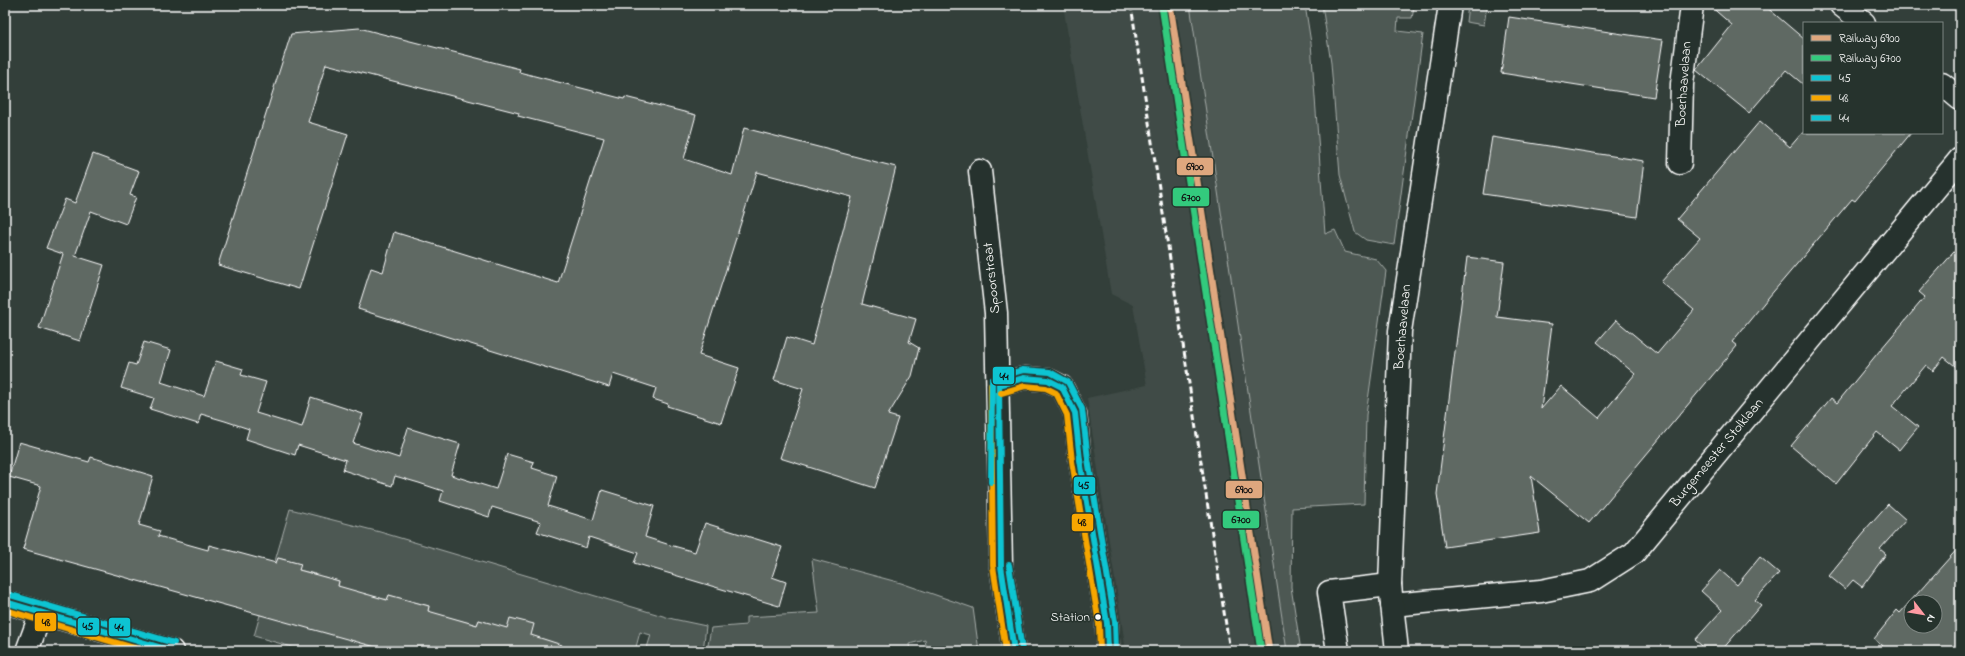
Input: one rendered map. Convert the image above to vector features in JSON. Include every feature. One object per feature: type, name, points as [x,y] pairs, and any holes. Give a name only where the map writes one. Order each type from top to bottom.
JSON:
[{"type":"street","name":"Boerhaavelaan","points":[[1397,651],[1391,595],[1400,331],[1450,5]]},
{"type":"street","name":"Boerhaavelaan","points":[[1680,163],[1682,84],[1692,5]]},
{"type":"street","points":[[1841,5],[1863,22]]},
{"type":"street","points":[[1943,85],[1960,98]]},
{"type":"street","name":"Burgemeester Stolklaan","points":[[1338,651],[1329,592],[1391,595],[1541,591],[1590,581],[1634,553],[1960,159]]},
{"type":"street","name":"Spoorstraat","points":[[980,171],[996,313],[999,385],[1001,566],[1014,651]]},
{"type":"street","points":[[999,385],[1024,378],[1048,380],[1062,387],[1076,413],[1080,460],[1107,623],[1108,651]]},
{"type":"street","points":[[5,602],[172,651]]},
{"type":"street","points":[[27,651],[41,613]]},
{"type":"shaded area","points":[[1063,5],[1190,5],[1287,651],[1126,651],[1087,398],[1147,385],[1133,305],[1111,294]]},
{"type":"shaded area","points":[[1190,5],[1305,5],[1311,43],[1325,234],[1335,230],[1345,252],[1376,259],[1386,271],[1366,415],[1364,504],[1292,508],[1291,587],[1301,651],[1287,651]]},
{"type":"shaded area","points":[[1322,5],[1428,5],[1428,8],[1414,8],[1412,18],[1398,18],[1397,31],[1423,34],[1394,245],[1366,240],[1355,232],[1340,175],[1331,63]]},
{"type":"shaded area","points":[[1468,5],[1487,5],[1484,25],[1466,22]]},
{"type":"shaded area","points":[[290,509],[380,532],[673,619],[706,626],[703,651],[646,651],[598,651],[584,647],[583,651],[487,651],[495,625],[479,620],[477,625],[428,612],[429,606],[414,602],[416,651],[306,651],[254,636],[260,615],[315,574],[299,570],[300,564],[278,558],[275,569],[273,568]],"holes":[[[324,577],[339,581],[338,587],[387,600],[389,595],[405,600],[324,632]],[[640,632],[651,635],[646,651],[636,647]]]},
{"type":"shaded area","points":[[812,559],[901,583],[973,608],[979,651],[927,651],[925,640],[909,644],[910,651],[707,651],[711,628],[746,625],[746,617],[819,613]]},
{"type":"building","points":[[1709,5],[1764,5],[1803,38],[1803,84],[1786,70],[1749,113],[1696,70],[1732,25]]},
{"type":"building","points":[[1509,17],[1663,40],[1654,97],[1501,73]]},
{"type":"building","points":[[359,28],[520,69],[519,72],[624,99],[625,97],[696,115],[684,159],[732,175],[744,128],[896,167],[862,304],[916,319],[909,342],[919,348],[912,376],[888,415],[898,418],[875,488],[780,458],[803,389],[774,380],[787,337],[812,345],[852,197],[757,172],[699,355],[739,368],[721,423],[667,406],[668,404],[653,399],[656,388],[613,374],[609,387],[358,309],[371,268],[383,272],[394,232],[558,283],[604,138],[518,116],[519,113],[326,64],[308,122],[348,134],[299,289],[218,265],[291,34]]},
{"type":"building","points":[[1760,121],[1790,147],[1802,133],[1910,134],[1855,201],[1852,199],[1768,298],[1732,342],[1737,346],[1589,523],[1531,476],[1540,533],[1445,547],[1437,494],[1467,257],[1504,262],[1497,317],[1552,324],[1541,409],[1561,386],[1599,418],[1635,374],[1597,342],[1616,320],[1657,354],[1694,310],[1661,282],[1700,238],[1677,219]]},
{"type":"building","points":[[1492,137],[1644,161],[1637,217],[1483,194]]},
{"type":"building","points":[[93,154],[139,171],[130,195],[136,197],[126,224],[91,211],[75,256],[104,265],[80,341],[39,328],[63,254],[46,248],[65,199],[75,203]]},
{"type":"building","points":[[1960,245],[1960,370],[1944,357],[1933,371],[1926,365],[1892,406],[1918,427],[1899,450],[1877,432],[1836,484],[1791,446],[1831,398],[1837,403],[1925,297],[1919,292]]},
{"type":"building","points":[[144,342],[171,350],[161,382],[204,396],[216,361],[243,369],[241,375],[266,382],[256,413],[302,427],[311,397],[363,414],[353,443],[399,458],[408,428],[460,444],[451,475],[496,489],[507,454],[534,462],[532,468],[557,476],[548,506],[593,520],[602,490],[654,506],[645,537],[670,545],[695,552],[705,523],[782,547],[772,577],[786,582],[779,606],[634,563],[638,553],[589,537],[586,548],[537,532],[541,522],[492,507],[489,517],[440,501],[443,491],[419,483],[395,476],[392,486],[343,470],[346,460],[298,445],[295,455],[246,439],[249,429],[225,421],[201,414],[198,424],[150,409],[154,398],[121,388],[129,363],[136,365]]},
{"type":"building","points":[[19,442],[89,462],[91,457],[153,476],[139,525],[160,531],[158,536],[208,550],[209,545],[276,563],[278,558],[301,564],[299,570],[339,581],[338,586],[387,600],[389,595],[429,606],[428,611],[477,625],[479,620],[507,628],[510,618],[534,624],[531,635],[562,645],[561,651],[390,651],[23,549],[41,486],[9,477]]},
{"type":"building","points":[[1888,504],[1906,520],[1880,549],[1886,554],[1862,587],[1853,580],[1845,589],[1829,576],[1865,532],[1864,531]]},
{"type":"building","points":[[1960,546],[1960,651],[1888,651],[1874,639],[1897,610],[1900,613],[1903,610],[1903,634],[1943,634],[1943,594],[1917,594]]},
{"type":"building","points":[[1760,557],[1779,573],[1755,600],[1761,605],[1721,651],[1708,651],[1695,640],[1722,610],[1701,591],[1720,570],[1737,585]]},
{"type":"railway","points":[[1131,5],[1230,651]]},
{"type":"rail line","name":"6900","points":[[1170,5],[1269,651]]},
{"type":"rail line","name":"6700","points":[[1162,6],[1261,651]]},
{"type":"transit line","name":"44","points":[[991,482],[992,380],[1023,370],[1050,372],[1068,382],[1082,409],[1088,459],[1115,622],[1116,651]]},
{"type":"transit line","name":"45","points":[[999,385],[1024,378],[1048,380],[1062,387],[1075,413],[1080,460],[1107,623],[1108,651]]},
{"type":"transit line","name":"48","points":[[991,385],[993,566],[1006,651]]},
{"type":"transit line","name":"45","points":[[999,385],[1001,566],[1014,651]]},
{"type":"transit line","name":"48","points":[[1001,393],[1025,386],[1046,388],[1056,393],[1067,415],[1072,461],[1099,624],[1100,651]]},
{"type":"transit line","name":"44","points":[[1009,565],[1022,650]]},
{"type":"transit line","name":"44","points":[[7,594],[174,643]]},
{"type":"transit line","name":"45","points":[[5,602],[172,651]]},
{"type":"transit line","name":"48","points":[[5,610],[144,651]]},
{"type":"place","name":"Station","points":[[1098,617]]}]
